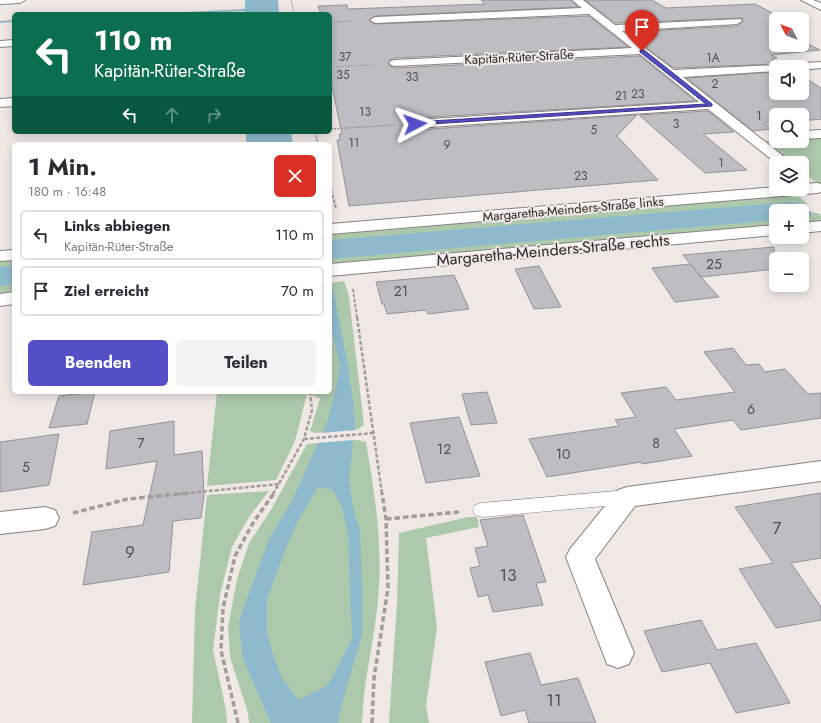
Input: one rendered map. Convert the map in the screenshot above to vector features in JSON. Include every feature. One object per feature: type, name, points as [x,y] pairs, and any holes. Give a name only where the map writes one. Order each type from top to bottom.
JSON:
[{"type":"street","points":[[0,1],[20,0]]},
{"type":"street","points":[[577,0],[776,156]]},
{"type":"street","points":[[806,0],[821,7]]},
{"type":"street","points":[[375,20],[591,11]]},
{"type":"street","points":[[613,28],[737,21]]},
{"type":"street","points":[[0,44],[12,43]]},
{"type":"street","name":"Kapitän-Rüter-Straße","points":[[396,63],[642,51]]},
{"type":"street","points":[[809,66],[821,65]]},
{"type":"street","points":[[671,74],[769,68]]},
{"type":"street","points":[[0,103],[12,102]]},
{"type":"street","points":[[415,124],[711,105]]},
{"type":"street","points":[[809,135],[821,134]]},
{"type":"street","points":[[754,139],[769,138]]},
{"type":"street","points":[[809,182],[819,190]]},
{"type":"street","name":"Margaretha-Meinders-Straße links","points":[[332,230],[819,190]]},
{"type":"street","points":[[809,227],[821,226]]},
{"type":"street","name":"Margaretha-Meinders-Straße rechts","points":[[332,270],[769,231]]},
{"type":"street","points":[[0,256],[12,255]]},
{"type":"street","points":[[0,300],[12,298]]},
{"type":"street","points":[[618,653],[580,557],[627,497],[821,471]]},
{"type":"street","points":[[0,523],[45,518]]},
{"type":"lane","points":[[482,510],[627,497]]},
{"type":"path","points":[[291,0],[294,12]]},
{"type":"path","points":[[332,22],[375,20]]},
{"type":"path","points":[[332,67],[396,63]]},
{"type":"path","points":[[332,128],[415,124]]},
{"type":"path","points":[[350,268],[386,519],[388,588],[374,678],[372,723]]},
{"type":"path","points":[[238,723],[221,650],[223,608],[235,556],[253,523],[280,484],[304,439],[312,410],[310,394]]},
{"type":"path","points":[[304,439],[374,433]]},
{"type":"path","points":[[45,518],[67,515],[128,499],[280,484]]},
{"type":"path","points":[[386,519],[482,510]]},
{"type":"green space","points":[[821,136],[821,186],[809,177],[809,156],[782,156],[772,148],[809,148],[809,137]]},
{"type":"green space","points":[[769,141],[769,146],[765,143]]},
{"type":"green space","points":[[783,196],[799,197],[808,204],[769,204],[769,227],[332,264],[332,234]]},
{"type":"green space","points":[[809,210],[812,213],[818,213],[821,215],[821,222],[809,223]]},
{"type":"green space","points":[[12,260],[12,292],[0,293],[0,261]]},
{"type":"green space","points":[[344,281],[349,296],[364,425],[357,430],[314,433],[310,431],[320,398],[307,394],[332,394],[332,283]]},
{"type":"green space","points":[[217,394],[307,394],[295,441],[276,480],[207,486]]},
{"type":"green space","points":[[358,440],[366,442],[377,514],[380,569],[377,612],[364,692],[362,723],[249,723],[248,713],[230,657],[228,627],[237,579],[249,543],[272,508],[307,444]]},
{"type":"green space","points":[[269,491],[249,517],[232,547],[220,595],[213,650],[226,710],[227,723],[192,723],[195,610],[207,495]]},
{"type":"green space","points":[[468,517],[477,517],[479,527],[426,538],[437,627],[426,706],[429,723],[389,723],[397,604],[399,533]]},
{"type":"water","points":[[245,0],[278,0],[279,12],[245,12]]},
{"type":"water","points":[[246,134],[291,134],[293,142],[246,142]]},
{"type":"water","points":[[791,202],[801,204],[769,204],[769,221],[332,259],[332,240]]},
{"type":"water","points":[[12,266],[12,285],[0,286],[0,267]]},
{"type":"water","points":[[332,290],[348,365],[355,423],[349,480],[353,508],[360,530],[362,635],[340,710],[338,723],[271,723],[243,659],[239,621],[269,539],[292,501],[327,423],[340,367],[332,329]],"holes":[[[318,487],[333,490],[342,507],[348,534],[352,639],[328,685],[298,700],[282,678],[274,657],[267,633],[267,599],[287,545],[298,521]]]},
{"type":"pier","points":[[356,430],[354,440],[316,443],[321,433]]},
{"type":"building","points":[[481,0],[571,0],[578,7],[375,16],[369,21],[375,24],[589,16],[628,47],[395,58],[390,60],[388,63],[390,66],[395,68],[640,56],[695,101],[415,118],[407,123],[409,128],[415,130],[637,115],[617,136],[658,180],[349,206],[337,140],[340,140],[339,134],[342,134],[332,86],[332,12],[320,12],[318,6],[347,5],[348,9],[485,4]]},
{"type":"building","points":[[585,0],[652,0],[666,8],[755,4],[770,12],[769,12],[769,52],[800,52],[771,55],[777,58],[769,60],[769,64],[674,68],[626,32],[737,26],[743,21],[742,18],[615,23]]},
{"type":"building","points":[[809,44],[820,50],[809,51]]},
{"type":"building","points":[[769,72],[769,100],[809,100],[809,80],[821,88],[821,119],[809,120],[809,108],[769,108],[769,123],[764,123],[769,127],[769,129],[753,131],[687,78]]},
{"type":"building","points":[[708,111],[734,132],[703,134],[747,170],[705,173],[639,115]]},
{"type":"building","points":[[774,247],[774,252],[769,252],[769,270],[701,277],[683,255]]},
{"type":"building","points":[[690,264],[719,297],[675,302],[652,268]]},
{"type":"building","points":[[539,266],[561,307],[534,309],[515,269]]},
{"type":"building","points":[[454,275],[469,309],[428,314],[426,310],[387,314],[384,304],[382,304],[376,282]]},
{"type":"building","points":[[733,348],[746,365],[759,364],[765,372],[785,369],[808,394],[821,393],[821,418],[741,430],[733,420],[674,429],[692,456],[642,464],[641,462],[547,477],[529,439],[619,426],[615,420],[636,417],[621,393],[666,387],[676,400],[735,392],[704,352]]},
{"type":"building","points":[[487,392],[497,423],[471,425],[462,394]]},
{"type":"building","points":[[94,394],[87,424],[49,428],[59,396]]},
{"type":"building","points":[[459,417],[480,476],[426,483],[410,423]]},
{"type":"building","points":[[174,421],[174,455],[202,451],[204,496],[201,518],[173,521],[169,572],[83,585],[92,532],[143,525],[157,461],[106,469],[110,431]]},
{"type":"building","points":[[59,434],[49,485],[0,492],[0,442]]},
{"type":"building","points":[[821,493],[821,558],[791,563],[821,607],[821,620],[776,628],[739,569],[773,563],[735,507]]},
{"type":"building","points":[[523,515],[546,582],[536,583],[543,605],[493,612],[488,595],[478,597],[470,568],[480,566],[475,548],[488,546],[480,520]]},
{"type":"building","points":[[701,620],[717,650],[756,643],[790,703],[736,713],[710,663],[662,672],[644,631]]},
{"type":"building","points":[[530,653],[541,685],[578,678],[596,723],[529,723],[525,710],[501,716],[485,662]]},
{"type":"waterway","points":[[206,12],[245,10]]},
{"type":"waterway","points":[[0,22],[12,21]]},
{"type":"route","points":[[415,124],[711,105],[642,51]]}]
